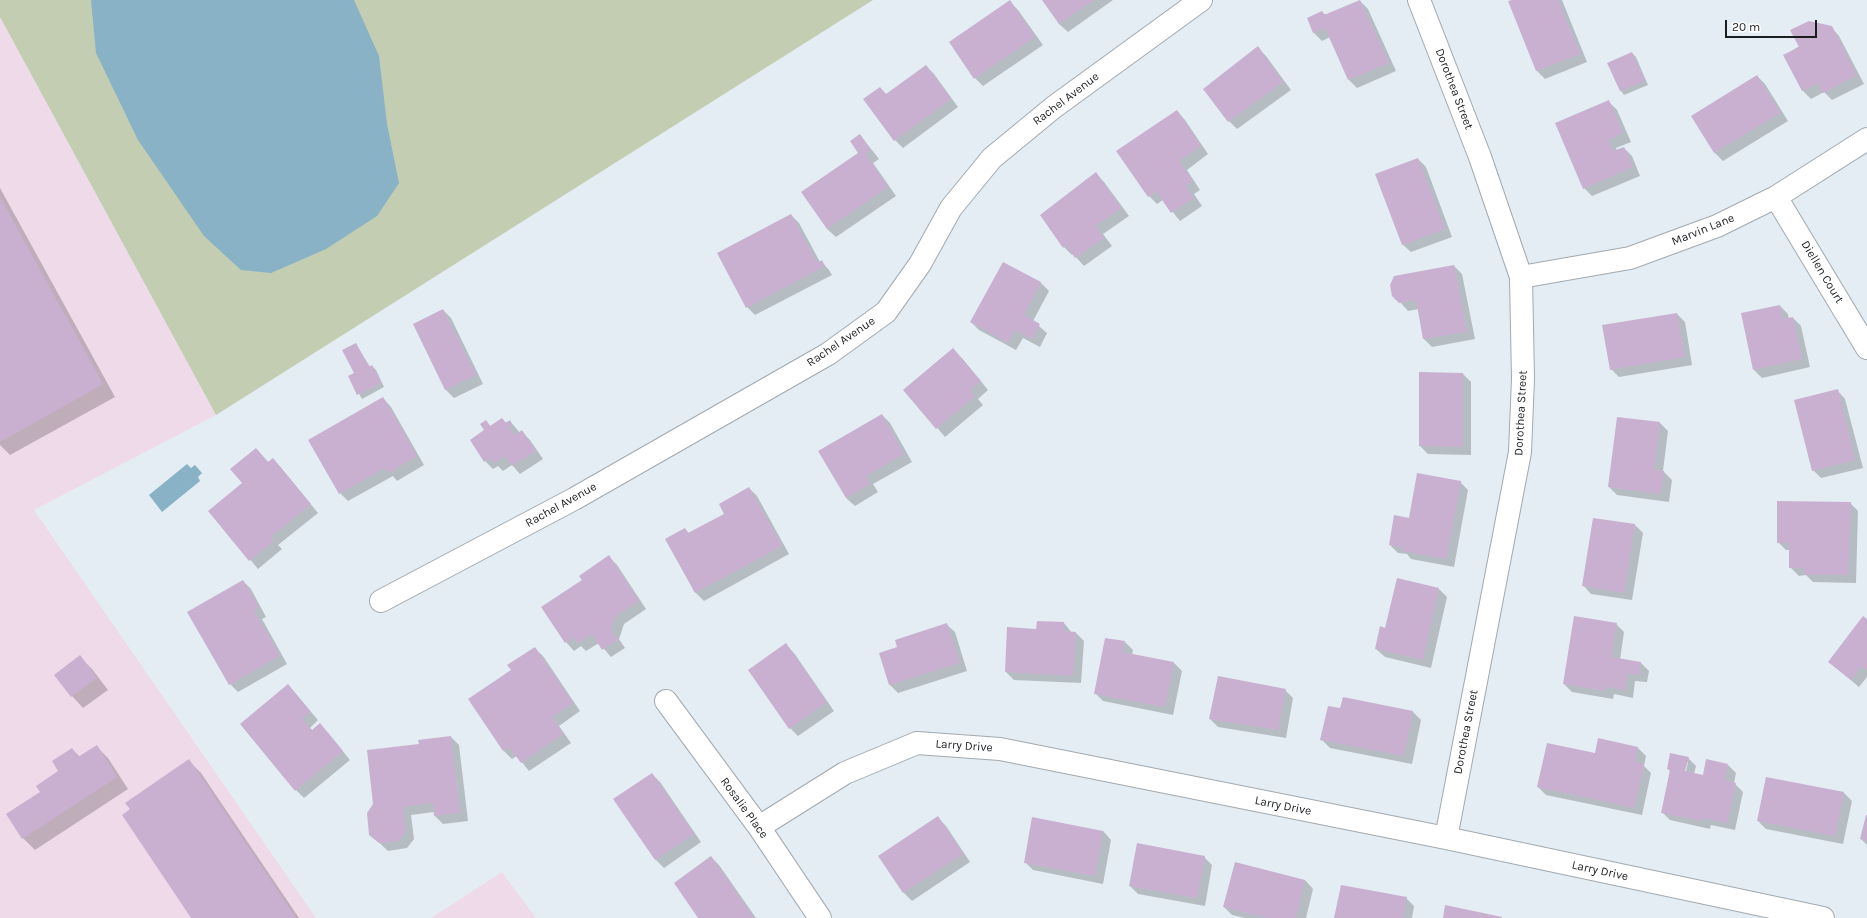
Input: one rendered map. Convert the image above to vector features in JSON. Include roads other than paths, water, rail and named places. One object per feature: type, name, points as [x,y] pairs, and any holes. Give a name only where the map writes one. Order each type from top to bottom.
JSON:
[{"type":"street","name":"Rachel Avenue","points":[[381,601],[574,499],[828,354],[886,312],[920,264],[951,208],[992,158],[1054,107],[1201,0]]},
{"type":"street","name":"Dorothea Street","points":[[1419,0],[1480,157],[1521,278],[1523,380],[1520,452],[1446,838]]},
{"type":"street","name":"Marvin Lane","points":[[1521,278],[1630,258],[1717,226],[1776,197],[1867,139]]},
{"type":"street","name":"Diellen Court","points":[[1776,197],[1867,348]]},
{"type":"street","name":"Rosalie Place","points":[[666,701],[758,827],[820,918]]},
{"type":"street","name":"Larry Drive","points":[[758,827],[845,773],[917,743],[1000,749],[1446,838],[1822,918]]},
{"type":"water","points":[[91,0],[354,0],[379,56],[387,124],[399,183],[377,216],[326,249],[271,273],[241,270],[204,236],[138,140],[96,53]]},
{"type":"water","points":[[187,464],[191,468],[195,465],[202,473],[198,477],[200,481],[162,512],[149,495]]}]
